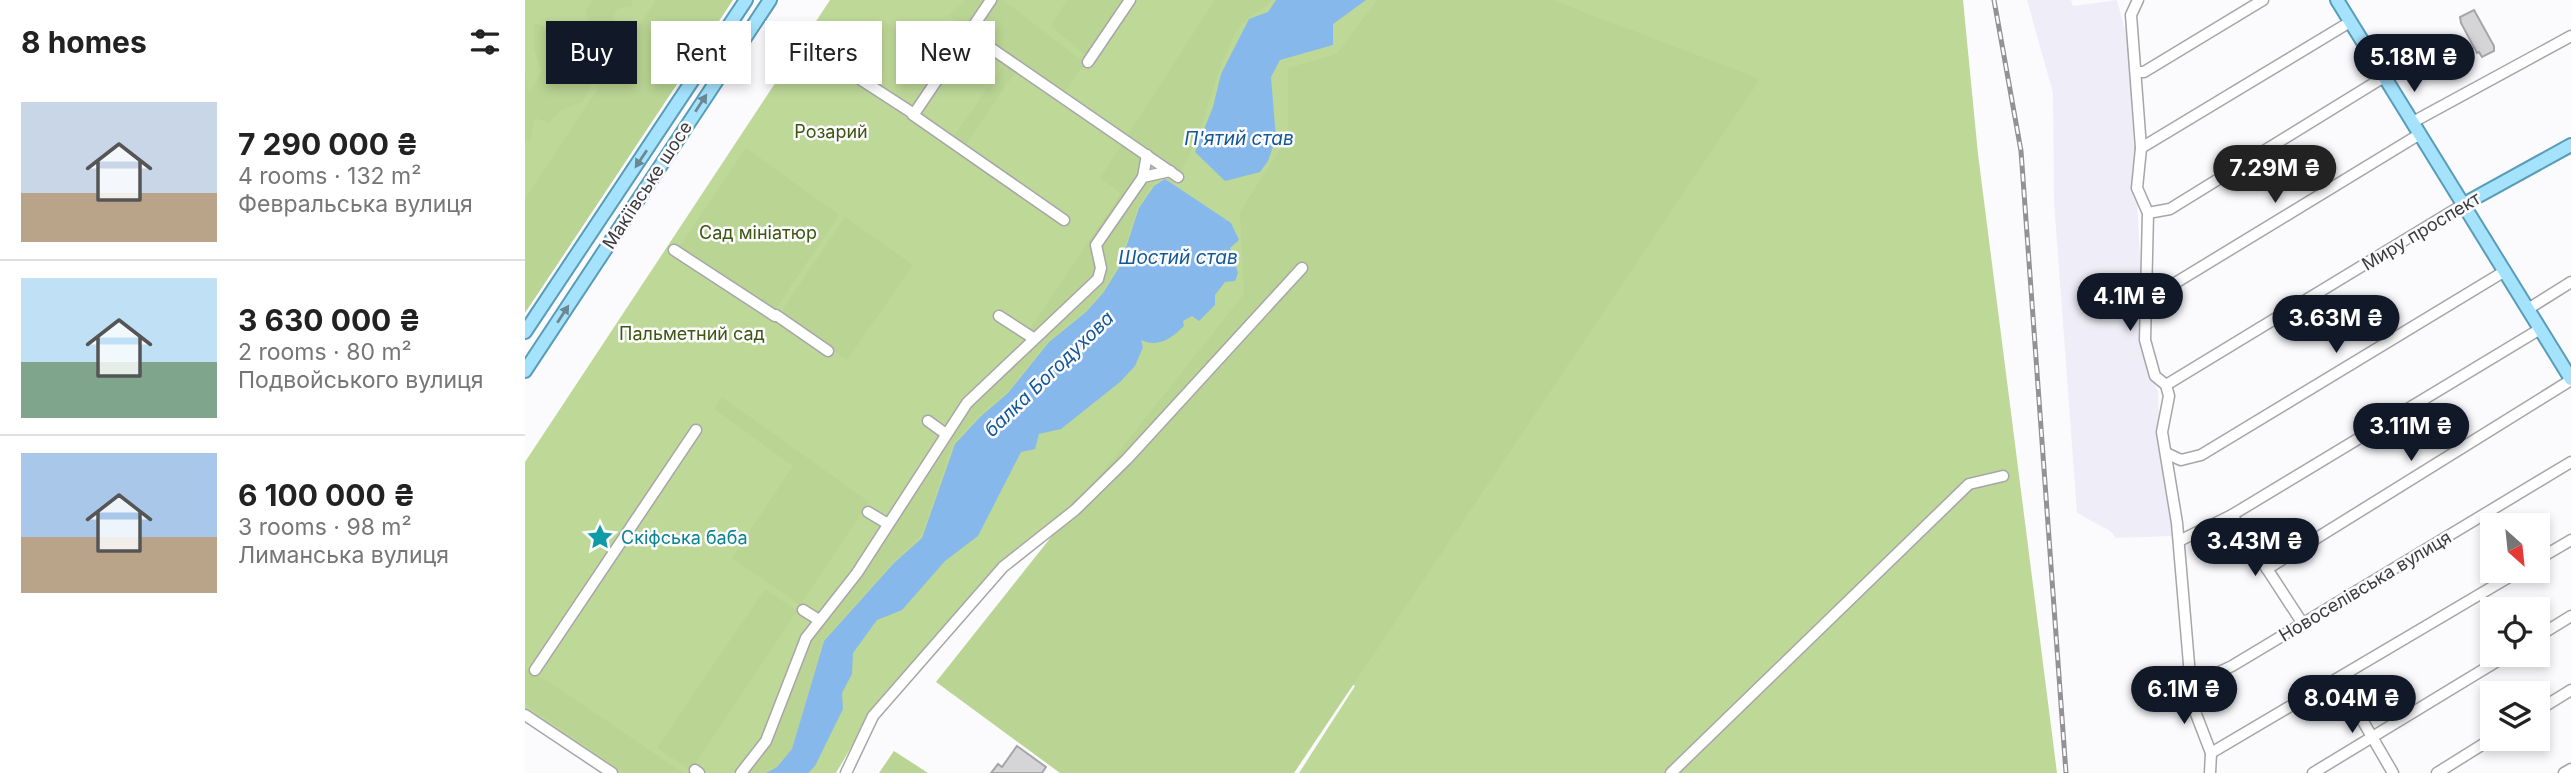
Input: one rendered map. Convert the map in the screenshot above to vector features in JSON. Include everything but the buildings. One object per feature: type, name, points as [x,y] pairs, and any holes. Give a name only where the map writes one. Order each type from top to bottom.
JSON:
[{"type":"main road","name":"Макіївське шосе","points":[[525,332],[746,0]]},
{"type":"main road","name":"Макіївське шосе","points":[[525,371],[770,0]]},
{"type":"main road","points":[[2337,0],[2571,379]]},
{"type":"main road","name":"Миру проспект","points":[[2465,204],[2571,145]]},
{"type":"street","points":[[977,21],[991,0]]},
{"type":"street","points":[[1088,62],[1131,0]]},
{"type":"street","points":[[2138,0],[2131,15],[2138,72],[2141,148],[2137,188],[2148,213],[2145,340],[2155,376],[2166,384],[2169,396],[2162,432],[2168,454],[2179,541],[2190,676],[2196,714],[2211,753],[2210,773]]},
{"type":"street","points":[[2138,72],[2144,72],[2263,0]]},
{"type":"street","points":[[2141,148],[2350,22]]},
{"type":"street","points":[[2413,122],[2571,36]]},
{"type":"street","points":[[995,51],[1174,174],[1143,177]]},
{"type":"street","points":[[2148,213],[2170,209],[2384,77]]},
{"type":"street","points":[[868,84],[914,114],[934,84]]},
{"type":"street","points":[[913,115],[1064,220]]},
{"type":"street","points":[[2144,302],[2420,134]]},
{"type":"street","points":[[741,773],[766,741],[799,653],[819,620],[842,594],[973,395],[998,377],[1033,338],[1070,308],[1098,279],[1101,268],[1096,245],[1143,177],[1147,155]]},
{"type":"street","name":"Миру проспект","points":[[2166,384],[2465,204]]},
{"type":"street","points":[[674,250],[828,351]]},
{"type":"street","points":[[846,773],[873,716],[1003,567],[1075,510],[1127,459],[1302,268]]},
{"type":"street","points":[[2168,454],[2181,460],[2201,455],[2505,271]]},
{"type":"street","points":[[2528,309],[2571,282]]},
{"type":"street","points":[[999,316],[1033,338]]},
{"type":"street","points":[[2179,541],[2232,515],[2540,329]]},
{"type":"street","points":[[2267,569],[2571,379]]},
{"type":"street","points":[[929,421],[946,434]]},
{"type":"street","points":[[535,670],[696,430]]},
{"type":"street","name":"Новоселівська вулиця","points":[[2190,676],[2213,676],[2571,462]]},
{"type":"street","points":[[1671,773],[1969,484],[2003,477]]},
{"type":"street","points":[[868,512],[888,524]]},
{"type":"street","points":[[2232,515],[2303,624]]},
{"type":"street","points":[[2550,552],[2571,540]]},
{"type":"street","points":[[2211,753],[2499,583]]},
{"type":"street","points":[[803,610],[819,620]]},
{"type":"street","points":[[2550,629],[2571,616]]},
{"type":"street","points":[[2313,773],[2488,667]]},
{"type":"street","points":[[2339,680],[2393,773]]},
{"type":"street","points":[[2550,703],[2571,690]]},
{"type":"street","points":[[525,715],[612,773]]},
{"type":"street","points":[[2437,773],[2480,746]]},
{"type":"street","points":[[2564,773],[2571,769]]},
{"type":"shaded area","points":[[2027,0],[2071,0],[2073,6],[2117,0],[2132,56],[2132,110],[2146,365],[2158,391],[2159,426],[2173,536],[2116,538],[2110,531],[2077,513],[2054,202],[2053,93]]},
{"type":"green space","points":[[525,0],[690,0],[677,21],[651,21],[651,62],[525,263]]},
{"type":"green space","points":[[593,0],[632,0],[632,6],[617,9],[613,19],[616,21],[589,21],[585,12]]},
{"type":"green space","points":[[656,0],[733,0],[719,21],[651,21],[651,84],[677,84],[525,313],[525,199],[601,84],[637,84],[637,29]]},
{"type":"green space","points":[[830,0],[1963,0],[1978,154],[2057,773],[1299,773],[1355,686],[1071,506],[993,571],[873,710],[836,773],[617,773],[525,710],[525,462],[775,84],[882,84],[882,21],[816,21]]},
{"type":"green space","points":[[966,0],[987,0],[974,21],[958,21],[949,15]]},
{"type":"green space","points":[[995,0],[1003,0],[1085,63],[1062,96],[995,49],[995,21],[981,21]]},
{"type":"green space","points":[[1067,0],[1128,0],[1089,58],[1051,26]]},
{"type":"green space","points":[[1215,0],[1271,0],[1239,28],[1222,63],[1197,138],[1179,173],[1125,139]]},
{"type":"green space","points":[[1377,0],[1552,0],[1760,79],[1294,773],[1060,773],[936,682],[1244,294],[1240,212],[1288,136],[1288,68],[1337,54]]},
{"type":"green space","points":[[534,23],[546,27],[546,84],[592,84],[583,102],[559,111],[549,123],[535,118],[530,140],[525,141],[525,72],[529,92],[542,71],[534,50]]},
{"type":"green space","points":[[1005,63],[1016,71],[964,147],[952,139],[990,84],[995,84],[995,77]]},
{"type":"green space","points":[[1122,145],[1167,174],[1153,184],[1138,207],[1118,265],[1102,291],[1085,311],[1048,341],[1007,392],[978,416],[953,443],[921,536],[893,562],[823,640],[792,749],[776,766],[763,773],[745,773],[766,746],[802,652],[954,423],[1028,345],[1029,330],[1121,193],[1100,178]]},
{"type":"green space","name":"Сад мініатюр","points":[[746,148],[839,215],[774,311],[678,249]]},
{"type":"green space","points":[[845,217],[913,265],[847,360],[779,315]]},
{"type":"green space","points":[[722,397],[869,502],[800,605],[732,558],[793,466],[714,409]]},
{"type":"green space","points":[[765,589],[797,611],[691,770],[657,748]]},
{"type":"green space","points":[[525,669],[546,680],[683,773],[625,773],[525,704]]},
{"type":"green space","points":[[894,751],[928,773],[879,773]]},
{"type":"water","name":"П'ятий став","points":[[1276,0],[1366,0],[1333,24],[1333,45],[1280,60],[1271,77],[1276,138],[1268,161],[1260,172],[1225,181],[1195,152],[1213,107],[1221,74],[1249,19],[1268,12]]},
{"type":"water","name":"Шостий став","points":[[1165,179],[1231,223],[1239,240],[1230,248],[1238,273],[1235,281],[1225,282],[1215,295],[1215,305],[1199,321],[1192,316],[1183,321],[1184,326],[1175,334],[1159,342],[1141,340],[1143,347],[1135,366],[1120,382],[1061,429],[1039,434],[1035,449],[1021,452],[978,536],[945,561],[902,610],[877,620],[853,653],[852,674],[842,693],[843,709],[815,766],[808,773],[766,773],[777,767],[792,749],[824,641],[894,563],[922,538],[955,444],[980,417],[1008,393],[1049,342],[1086,312],[1103,293],[1120,266],[1139,208],[1154,186]]},
{"type":"railway","points":[[1994,0],[2021,151],[2066,773]]},
{"type":"place","name":"Скіфська баба","points":[[600,537]]},
{"type":"park label","name":"Розарий","points":[[831,131]]},
{"type":"park label","name":"Пальметний сад","points":[[692,333]]},
{"type":"water label","name":"балка Богодухова","points":[[1049,374]]}]
